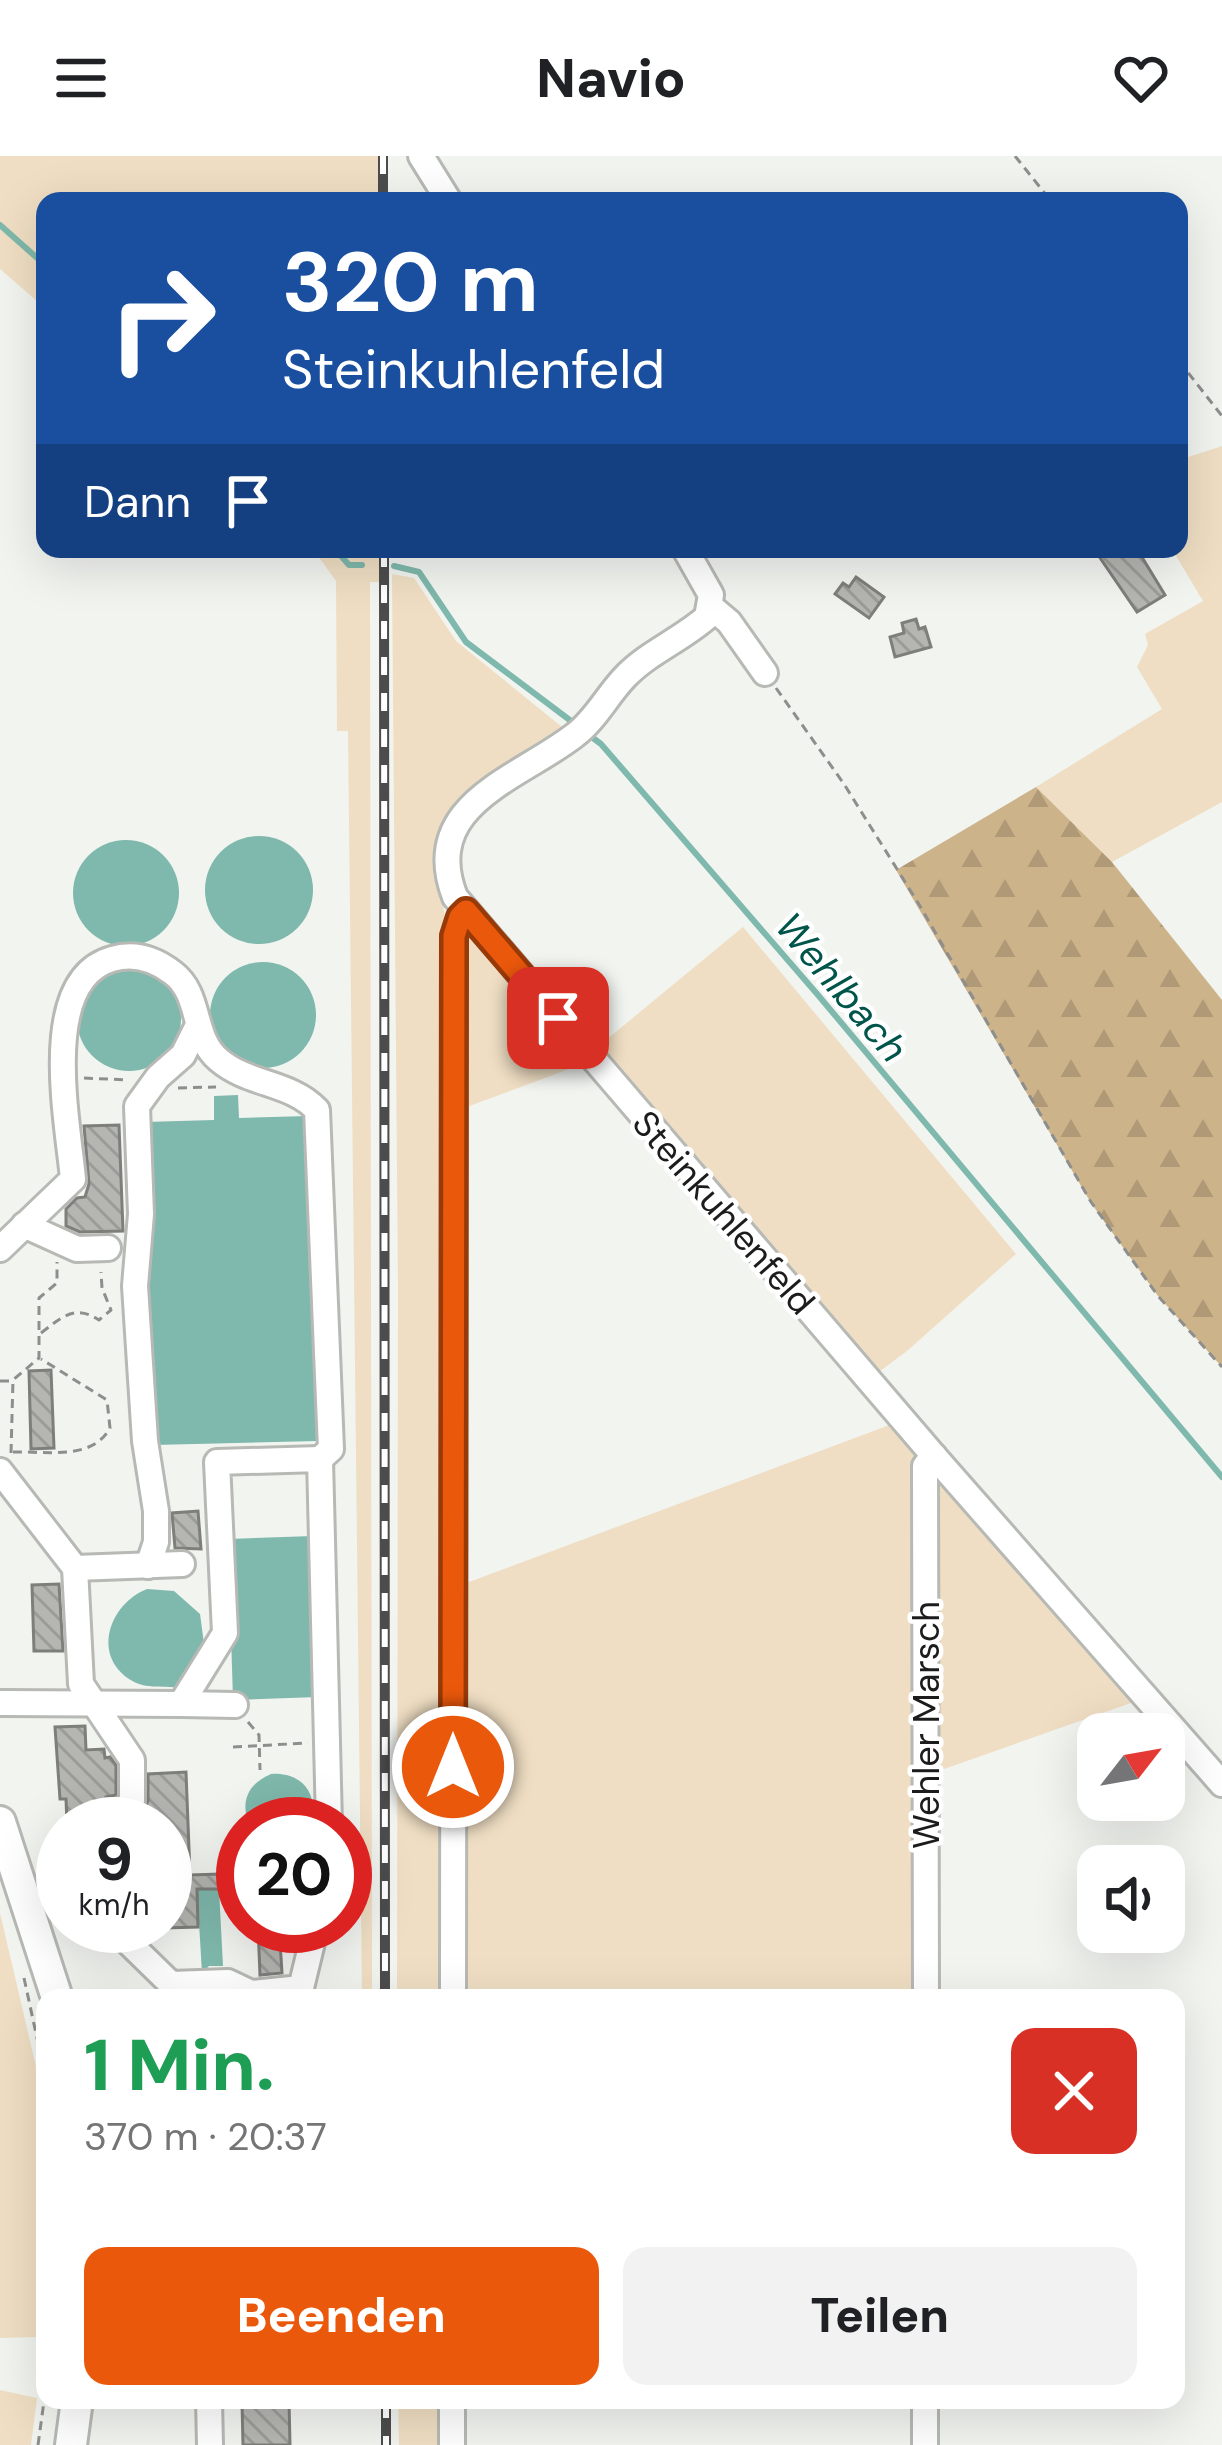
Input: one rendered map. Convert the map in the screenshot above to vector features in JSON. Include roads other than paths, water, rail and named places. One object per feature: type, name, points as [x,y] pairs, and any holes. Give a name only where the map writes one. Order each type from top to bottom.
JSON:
[{"type":"main road","points":[[0,1822],[54,1989]]},
{"type":"main road","points":[[71,2445],[76,2409]]},
{"type":"street","points":[[421,156],[443,192]]},
{"type":"street","points":[[691,558],[704,578],[710,606],[729,622],[765,673]]},
{"type":"street","name":"Steinkuhlenfeld","points":[[710,606],[698,625],[624,677],[582,728],[505,777],[455,827],[446,862],[455,897],[1222,1784]]},
{"type":"street","points":[[453,1989],[454,936],[466,911]]},
{"type":"street","points":[[0,1249],[73,1179],[63,1072],[66,1016],[75,987],[90,970],[110,959],[134,956],[155,961],[178,977],[191,997],[197,1027],[218,1059],[238,1072],[303,1095],[317,1110],[331,1449],[320,1459],[217,1462],[225,1633],[181,1704]]},
{"type":"street","points":[[148,1566],[156,1542],[156,1511],[135,1286],[141,1214],[137,1106],[183,1054],[197,1027]]},
{"type":"street","points":[[24,1225],[95,1248]]},
{"type":"street","name":"Wehler Marsch","points":[[926,1989],[925,1466],[934,1456]]},
{"type":"street","points":[[320,1459],[328,1797]]},
{"type":"street","points":[[7,1467],[75,1568],[81,1684],[131,1760],[132,1797]]},
{"type":"street","points":[[75,1568],[182,1564]]},
{"type":"street","points":[[0,1703],[235,1705]]},
{"type":"street","points":[[139,1953],[171,1984],[228,1982],[243,1989]]},
{"type":"street","points":[[291,1989],[301,1988],[309,1953]]},
{"type":"street","points":[[209,2409],[211,2445]]},
{"type":"street","points":[[452,2409],[452,2445]]},
{"type":"street","points":[[925,2445],[926,2409]]},
{"type":"waterway","name":"Wehlbach","points":[[0,225],[36,257]]},
{"type":"waterway","name":"Wehlbach","points":[[343,558],[349,565],[362,565]]},
{"type":"waterway","name":"Wehlbach","points":[[394,566],[419,572],[466,642],[575,724]]},
{"type":"waterway","name":"Wehlbach","points":[[585,732],[601,744],[818,995],[1222,1477]]},
{"type":"railway","points":[[383,156],[383,192]]},
{"type":"railway","points":[[384,558],[385,1989]]},
{"type":"railway","points":[[386,2409],[386,2445]]}]
